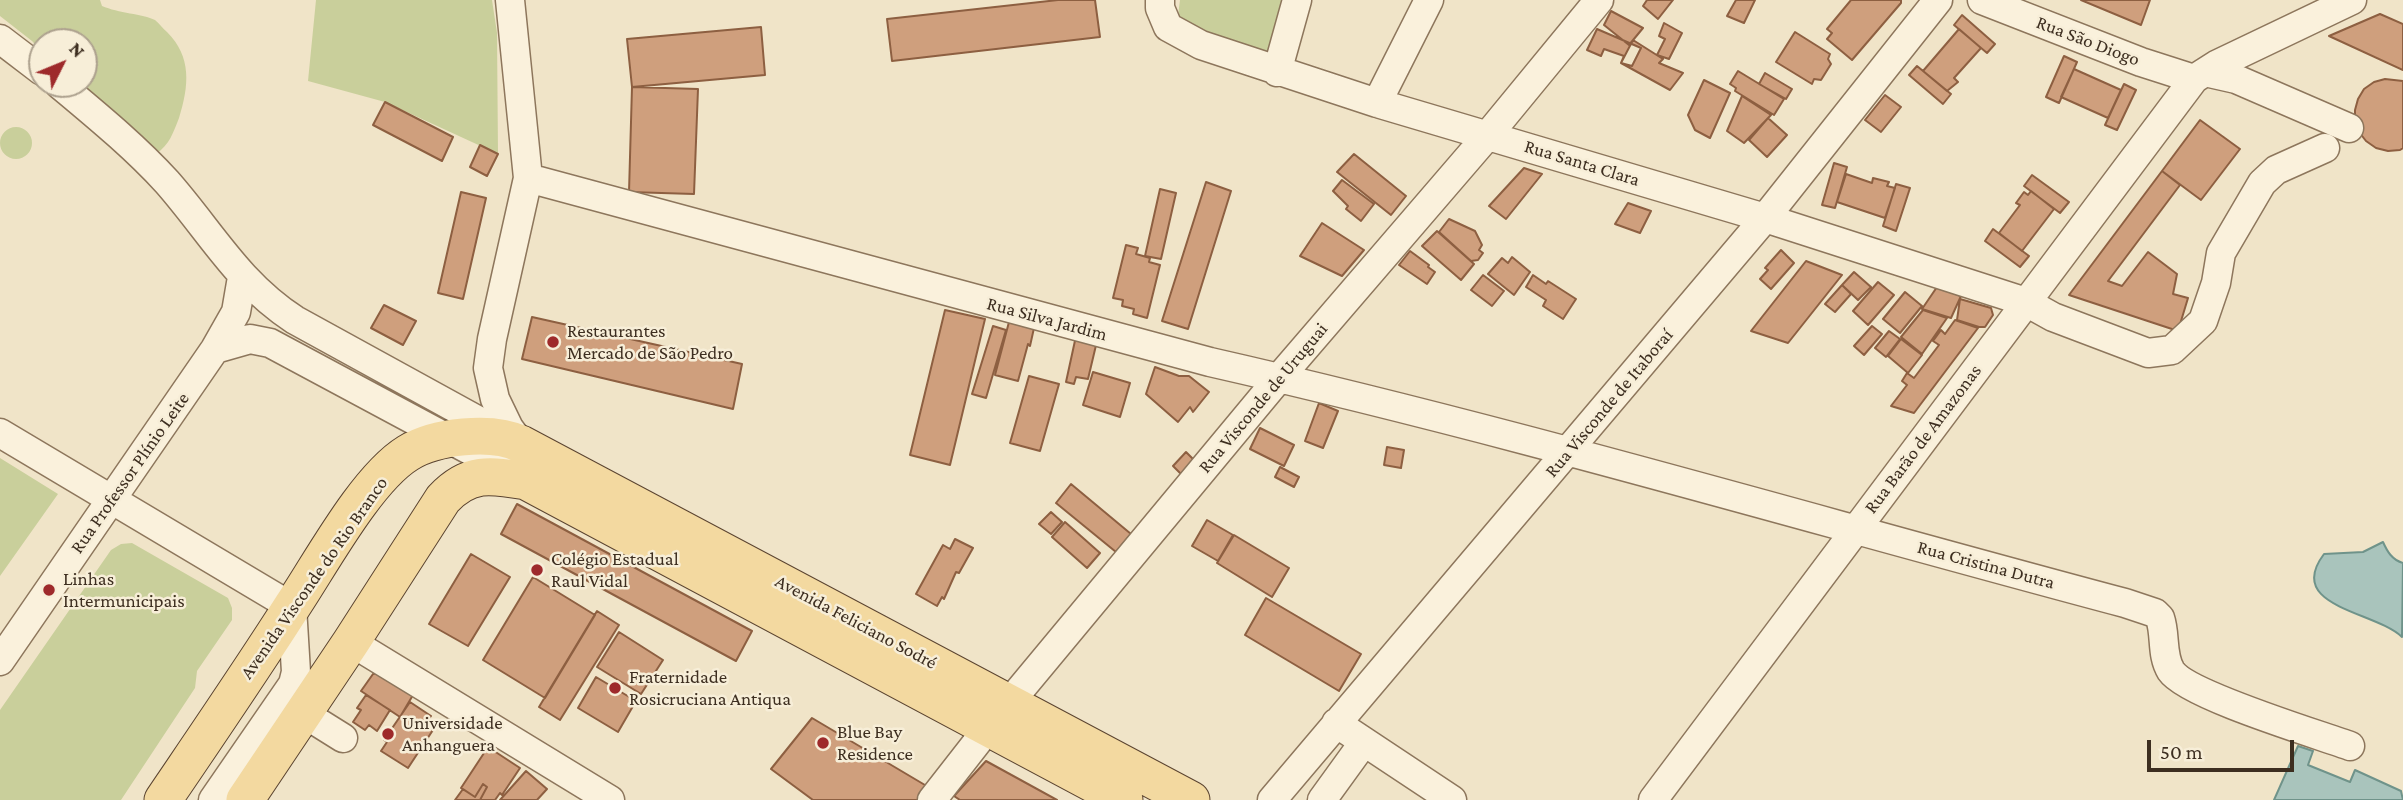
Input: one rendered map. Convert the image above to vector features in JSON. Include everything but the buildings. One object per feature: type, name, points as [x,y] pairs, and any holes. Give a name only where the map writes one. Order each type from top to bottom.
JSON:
[{"type":"main road","name":"Avenida Visconde do Rio Branco","points":[[163,800],[381,477],[417,448],[450,439],[479,437],[517,442]]},
{"type":"main road","name":"Avenida Feliciano Sodré","points":[[517,442],[999,716],[1124,800]]},
{"type":"main road","name":"Avenida Feliciano Sodré","points":[[351,642],[443,499],[459,484],[480,477],[501,476],[526,481],[999,716],[1191,800]]},
{"type":"main road","points":[[245,800],[351,642]]},
{"type":"street","points":[[510,0],[528,178],[488,368],[495,399],[517,442]]},
{"type":"street","name":"Rua Santa Clara","points":[[1160,0],[1160,8],[1168,27],[1188,40],[1377,103],[1765,218],[2026,302],[2053,317],[2148,353],[2172,350],[2203,321],[2216,283],[2221,253],[2262,183],[2276,170],[2325,148]]},
{"type":"street","points":[[1278,72],[1297,0]]},
{"type":"street","points":[[1377,103],[1429,0]]},
{"type":"street","name":"Rua Visconde de Uruguai","points":[[932,800],[1279,378],[1488,135],[1599,0]]},
{"type":"street","name":"Rua Visconde de Itaboraí","points":[[1272,800],[1765,218],[1938,0]]},
{"type":"street","name":"Rua São Diogo","points":[[1982,0],[2141,62],[2200,75],[2236,79],[2349,128]]},
{"type":"street","points":[[2200,75],[2284,17],[2352,0]]},
{"type":"street","points":[[0,39],[28,60]]},
{"type":"street","name":"Rua Barão de Amazonas","points":[[1653,800],[2026,302],[2200,75]]},
{"type":"street","points":[[76,98],[166,181],[242,277],[273,304],[295,320],[517,442]]},
{"type":"street","name":"Rua Silva Jardim","points":[[528,178],[1197,359],[1567,452]]},
{"type":"street","name":"Rua Professor Plínio Leite","points":[[0,662],[215,349],[236,312],[242,277]]},
{"type":"street","points":[[215,349],[250,339],[270,343],[526,481]]},
{"type":"street","points":[[0,433],[292,607],[296,672],[293,684],[213,800]]},
{"type":"street","name":"Rua Cristina Dutra","points":[[1567,452],[2125,603],[2155,614],[2164,627],[2163,647],[2168,667],[2176,677],[2202,693],[2350,746]]},
{"type":"street","points":[[351,642],[610,800]]},
{"type":"street","points":[[303,713],[343,738]]},
{"type":"street","points":[[1336,723],[1452,800]]},
{"type":"street","points":[[1322,800],[1364,742]]},
{"type":"green space","points":[[0,0],[100,0],[102,6],[156,21],[181,51],[186,72],[185,95],[179,118],[165,146],[156,154],[89,98],[98,98],[98,28],[28,28],[28,38],[0,16]]},
{"type":"green space","points":[[316,0],[492,0],[497,33],[498,154],[385,102],[308,81]]},
{"type":"green space","points":[[1180,0],[1287,0],[1273,54],[1176,31]]},
{"type":"green space","points":[[16,127],[27,132],[32,143],[27,154],[16,159],[5,154],[0,143],[5,132]]},
{"type":"green space","points":[[0,458],[58,494],[0,576]]},
{"type":"green space","points":[[132,543],[228,598],[232,608],[232,620],[197,671],[195,688],[121,800],[0,800],[0,710],[111,550],[121,544]]},
{"type":"water","points":[[2383,542],[2388,552],[2403,563],[2402,637],[2389,628],[2338,606],[2324,597],[2316,586],[2315,572],[2324,554],[2363,552]]},
{"type":"water","points":[[2298,746],[2313,751],[2308,765],[2350,782],[2355,770],[2401,791],[2403,800],[2274,800]]},
{"type":"place","name":"Restaurantes Mercado de São Pedro","points":[[553,342]]},
{"type":"place","name":"Colégio Estadual Raul Vidal","points":[[537,570]]},
{"type":"place","name":"Linhas Intermunicipais","points":[[49,590]]},
{"type":"place","name":"Fraternidade Rosicruciana Antiqua","points":[[615,688]]},
{"type":"place","name":"Universidade Anhanguera","points":[[388,734]]},
{"type":"place","name":"Blue Bay Residence","points":[[823,743]]}]
